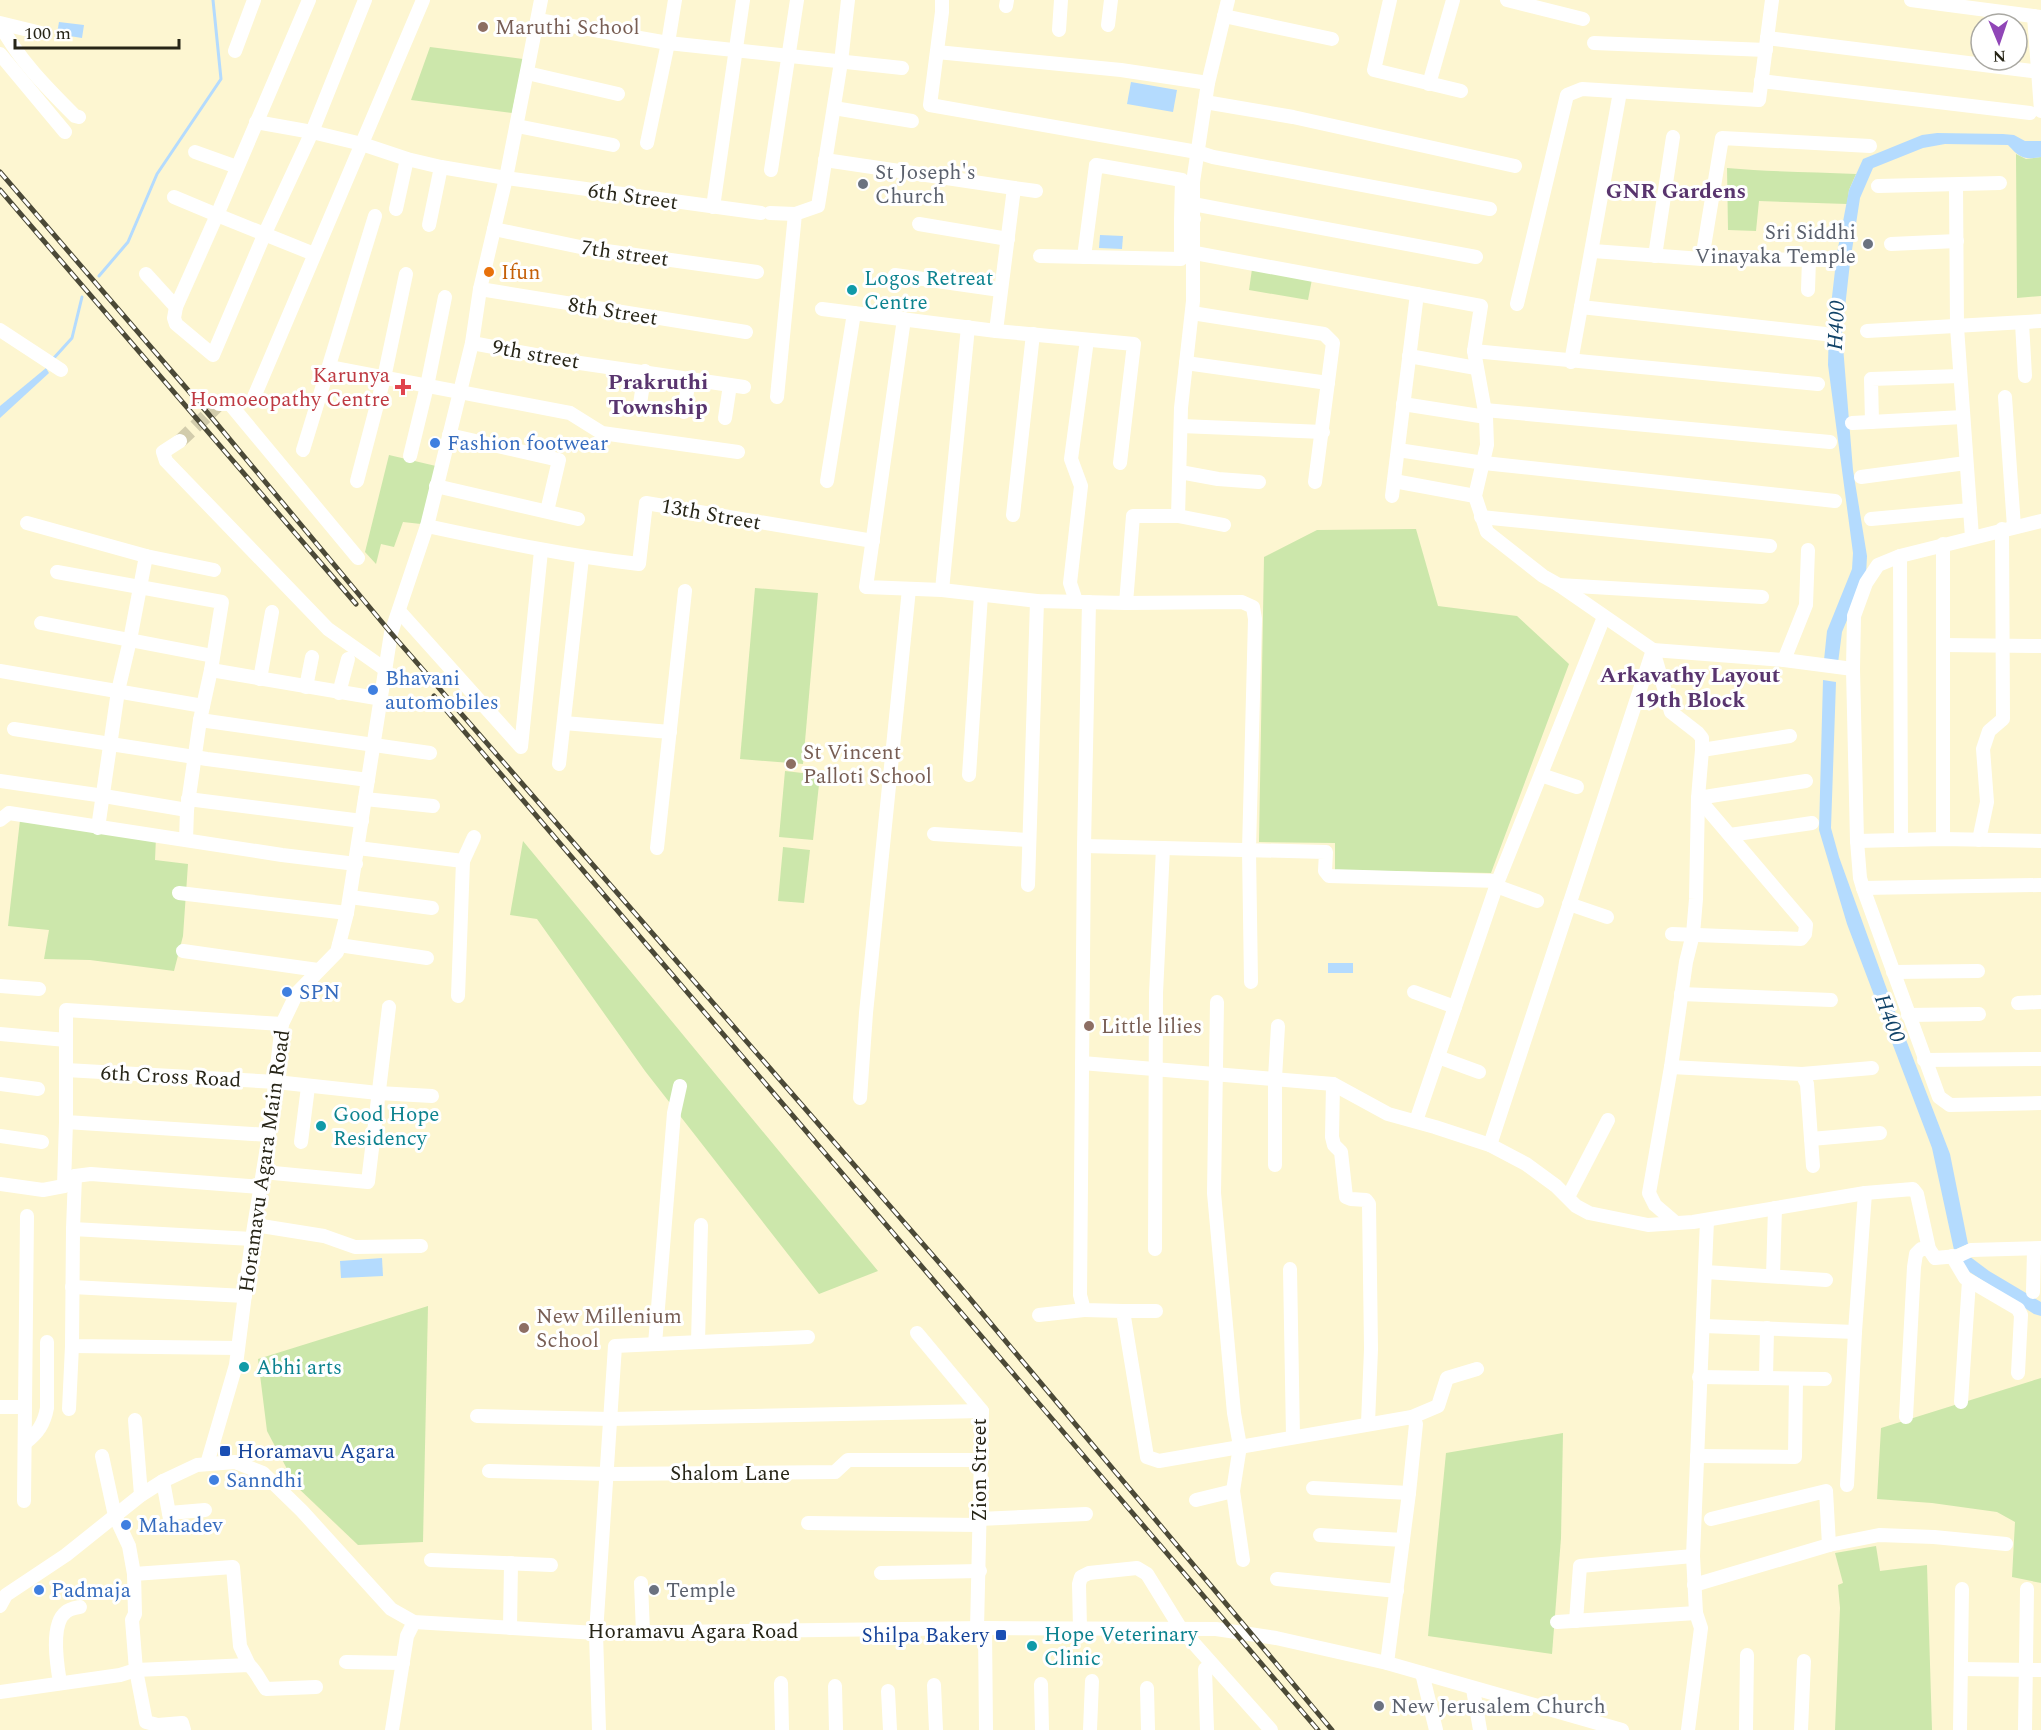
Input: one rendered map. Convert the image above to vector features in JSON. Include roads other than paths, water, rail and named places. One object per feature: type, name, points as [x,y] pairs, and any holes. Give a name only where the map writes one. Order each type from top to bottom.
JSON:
[{"type":"street","points":[[235,51],[254,0]]},
{"type":"street","points":[[309,0],[218,215],[176,307],[174,318],[176,324],[213,355],[265,233],[312,132],[366,0]]},
{"type":"street","points":[[254,397],[423,0]]},
{"type":"street","name":"Horamavu Agara Main Road","points":[[207,1464],[236,1365],[252,1239],[269,1135],[282,1024],[297,993],[337,952],[339,945],[356,864],[391,633],[427,526],[471,343],[480,289],[517,126],[538,20],[539,0]]},
{"type":"street","points":[[647,143],[675,0]]},
{"type":"street","points":[[713,207],[743,0]]},
{"type":"street","points":[[771,170],[797,0]]},
{"type":"street","points":[[777,397],[795,213],[818,206],[841,62],[848,0]]},
{"type":"street","points":[[942,0],[930,105],[1197,152],[1490,208]]},
{"type":"street","points":[[1059,30],[1061,0]]},
{"type":"street","points":[[1108,25],[1111,0]]},
{"type":"street","points":[[1040,256],[1181,259],[1208,83],[1228,0]]},
{"type":"street","points":[[1390,0],[1374,70],[1461,92]]},
{"type":"street","points":[[1429,84],[1453,0]]},
{"type":"street","points":[[1507,0],[1583,19]]},
{"type":"street","points":[[1517,304],[1567,96],[1582,89],[1759,100],[1772,0]]},
{"type":"street","points":[[1761,81],[2036,112],[2037,16],[1911,0]]},
{"type":"street","points":[[1224,16],[1332,39]]},
{"type":"street","points":[[538,20],[668,43],[902,68]]},
{"type":"street","points":[[0,24],[41,33]]},
{"type":"street","points":[[0,24],[8,40],[31,69],[75,116],[79,117]]},
{"type":"street","points":[[1594,43],[1766,44],[2032,70]]},
{"type":"street","points":[[937,52],[1120,70],[1208,83]]},
{"type":"street","points":[[0,54],[65,132]]},
{"type":"street","points":[[527,73],[618,94]]},
{"type":"street","points":[[1571,362],[1593,251],[1620,92]]},
{"type":"street","points":[[1205,102],[1293,117],[1515,166]]},
{"type":"street","points":[[834,108],[912,121]]},
{"type":"street","name":"6th Street","points":[[256,122],[362,144],[407,159],[441,167],[506,178],[713,207],[765,213],[795,213]]},
{"type":"street","points":[[517,126],[613,146]]},
{"type":"street","points":[[1655,256],[1673,137]]},
{"type":"street","points":[[1702,259],[1722,138],[1870,146]]},
{"type":"street","points":[[195,152],[237,167]]},
{"type":"street","points":[[396,209],[407,159]]},
{"type":"street","points":[[825,160],[1036,191]]},
{"type":"street","points":[[1084,257],[1096,165],[1182,180],[1195,253],[1192,313],[1181,426],[1178,516]]},
{"type":"street","points":[[429,225],[441,167]]},
{"type":"street","points":[[1878,186],[2000,183]]},
{"type":"street","points":[[1956,184],[1957,327],[1972,537]]},
{"type":"street","points":[[996,331],[1014,188]]},
{"type":"street","points":[[174,197],[314,254]]},
{"type":"street","points":[[1189,214],[1476,257]]},
{"type":"street","points":[[303,450],[375,216]]},
{"type":"street","points":[[919,224],[1008,239]]},
{"type":"street","name":"7th street","points":[[494,229],[585,248],[757,272]]},
{"type":"street","points":[[1891,244],[1957,241]]},
{"type":"street","points":[[1593,251],[1702,259],[1834,260]]},
{"type":"street","points":[[1195,253],[1481,306],[1474,351],[1485,413],[1487,445],[1475,496],[1487,532],[1543,576],[1653,650],[1784,660],[1848,668]]},
{"type":"street","points":[[1808,290],[1809,259]]},
{"type":"street","points":[[146,274],[176,307]]},
{"type":"street","points":[[357,481],[384,378],[405,274]]},
{"type":"street","points":[[895,274],[1000,290]]},
{"type":"street","name":"8th Street","points":[[480,289],[746,332]]},
{"type":"street","points":[[1392,496],[1417,294]]},
{"type":"street","points":[[410,456],[445,297]]},
{"type":"street","points":[[1581,308],[1825,334]]},
{"type":"street","points":[[822,309],[996,331],[1134,344],[1120,463]]},
{"type":"street","points":[[826,481],[854,313]]},
{"type":"street","points":[[1192,313],[1324,334],[1334,343],[1316,482]]},
{"type":"street","points":[[904,319],[866,587],[942,591],[1037,601],[1242,602],[1253,607],[1255,619],[1249,850],[1251,982]]},
{"type":"street","points":[[1867,331],[2022,324],[2041,321]]},
{"type":"street","points":[[2022,324],[2025,376]]},
{"type":"street","points":[[942,591],[968,327]]},
{"type":"street","points":[[0,330],[61,370]]},
{"type":"street","points":[[1013,515],[1034,334]]},
{"type":"street","points":[[1084,1310],[1080,1295],[1084,846],[1083,602],[1070,584],[1081,486],[1071,459],[1087,340]]},
{"type":"street","name":"9th street","points":[[471,343],[573,362],[737,386],[725,418]]},
{"type":"street","points":[[1474,351],[1818,384]]},
{"type":"street","points":[[1409,356],[1476,368]]},
{"type":"street","points":[[1186,363],[1328,383]]},
{"type":"street","points":[[329,367],[570,413],[602,433],[738,452]]},
{"type":"street","points":[[640,404],[645,371]]},
{"type":"street","points":[[1872,422],[1871,379],[1960,376]]},
{"type":"street","points":[[684,412],[689,378]]},
{"type":"street","points":[[1979,840],[1987,802],[1983,749],[1989,731],[2003,719],[2008,528],[2005,397]]},
{"type":"street","points":[[219,404],[230,404],[358,558]]},
{"type":"street","points":[[1403,404],[1830,442]]},
{"type":"street","points":[[1852,423],[1963,417]]},
{"type":"street","points":[[1181,426],[1323,432]]},
{"type":"street","points":[[449,435],[559,460],[547,511]]},
{"type":"street","points":[[180,441],[163,452],[166,461],[328,629],[386,670]]},
{"type":"street","points":[[1398,450],[1484,463],[1835,501]]},
{"type":"street","points":[[1861,477],[1966,463]]},
{"type":"street","points":[[1180,472],[1259,482]]},
{"type":"street","points":[[1394,481],[1475,496]]},
{"type":"street","points":[[436,486],[578,519]]},
{"type":"street","name":"13th Street","points":[[427,526],[542,551],[639,564],[646,503],[873,541]]},
{"type":"street","points":[[1871,519],[1970,510]]},
{"type":"street","points":[[1126,603],[1133,516],[1178,516],[1224,525]]},
{"type":"street","points":[[1481,517],[1770,546]]},
{"type":"street","points":[[2041,521],[1943,544],[1900,556],[1878,565],[1866,583],[1854,616],[1848,668],[1860,878],[1939,1097],[1945,1104],[1950,1105],[2041,1103]]},
{"type":"street","points":[[27,523],[146,556],[214,570]]},
{"type":"street","points":[[1943,544],[1943,839]]},
{"type":"street","points":[[1784,660],[1806,605],[1808,550]]},
{"type":"street","points":[[399,611],[521,747],[542,551]]},
{"type":"street","points":[[98,828],[118,691],[146,556]]},
{"type":"street","points":[[1900,556],[1901,840]]},
{"type":"street","points":[[559,764],[582,558]]},
{"type":"street","points":[[57,572],[140,588],[223,597],[193,756],[186,840]]},
{"type":"street","points":[[1559,585],[1762,597]]},
{"type":"street","points":[[860,1098],[866,1013],[909,589]]},
{"type":"street","points":[[657,848],[685,591]]},
{"type":"street","points":[[969,775],[981,595]]},
{"type":"street","points":[[1028,885],[1037,601]]},
{"type":"street","points":[[260,679],[272,612]]},
{"type":"street","points":[[1416,1121],[1497,883],[1604,617]]},
{"type":"street","points":[[41,623],[130,640],[260,679],[382,699]]},
{"type":"street","points":[[1943,645],[2041,646]]},
{"type":"street","points":[[1653,650],[1671,712],[1698,733],[1702,750],[1693,934],[1649,1193],[1655,1205],[1676,1223]]},
{"type":"street","points":[[1490,1145],[1653,650]]},
{"type":"street","points":[[306,687],[312,657]]},
{"type":"street","points":[[339,693],[348,659]]},
{"type":"street","points":[[0,671],[203,706]]},
{"type":"street","points":[[200,720],[430,753]]},
{"type":"street","points":[[564,723],[669,732]]},
{"type":"street","points":[[14,729],[368,780]]},
{"type":"street","points":[[1702,750],[1790,736]]},
{"type":"street","points":[[1540,775],[1577,787]]},
{"type":"street","points":[[0,781],[104,796],[362,821]]},
{"type":"street","points":[[1698,798],[1806,781]]},
{"type":"street","points":[[1672,934],[1801,939],[1805,934],[1806,925],[1698,798]]},
{"type":"street","points":[[365,799],[433,806]]},
{"type":"street","points":[[0,820],[9,813],[98,828],[356,864]]},
{"type":"street","points":[[1730,835],[1812,823]]},
{"type":"street","points":[[934,834],[1028,840]]},
{"type":"street","points":[[458,996],[462,861],[474,837]]},
{"type":"street","points":[[1857,841],[1943,839],[2041,841]]},
{"type":"street","points":[[1084,846],[1326,852],[1325,871],[1329,876],[1497,883],[1537,901]]},
{"type":"street","points":[[358,848],[462,861]]},
{"type":"street","points":[[1155,1250],[1156,993],[1163,848]]},
{"type":"street","points":[[1863,888],[2041,885]]},
{"type":"street","points":[[179,893],[347,913]]},
{"type":"street","points":[[350,897],[432,908]]},
{"type":"street","points":[[1569,904],[1607,917]]},
{"type":"street","points":[[339,945],[428,958]]},
{"type":"street","points":[[183,951],[318,970]]},
{"type":"street","points":[[1893,972],[1978,971]]},
{"type":"street","points":[[0,986],[39,988]]},
{"type":"street","points":[[1414,992],[1455,1007]]},
{"type":"street","points":[[1681,994],[1831,1000]]},
{"type":"street","points":[[1217,1002],[1214,1193],[1234,1413],[1240,1446],[1233,1491],[1243,1560]]},
{"type":"street","points":[[2018,1004],[2041,1002]]},
{"type":"street","points":[[263,1172],[368,1182],[389,1007]]},
{"type":"street","points":[[64,1185],[66,1010],[282,1024]]},
{"type":"street","points":[[1908,1015],[1979,1014]]},
{"type":"street","points":[[1275,1165],[1275,1078],[1278,1026]]},
{"type":"street","points":[[0,1034],[66,1040]]},
{"type":"street","points":[[1438,1057],[1479,1072]]},
{"type":"street","points":[[1924,1060],[2041,1059]]},
{"type":"street","points":[[1082,1063],[1333,1084],[1388,1114],[1490,1145],[1526,1164],[1576,1206],[1589,1213],[1648,1225],[1707,1220],[1865,1193],[1913,1189],[1916,1191],[1929,1249],[1935,1258],[2037,1249],[2033,1292]]},
{"type":"street","points":[[1671,1067],[1802,1074],[1872,1068]]},
{"type":"street","name":"6th Cross Road","points":[[66,1070],[276,1082],[309,1087],[432,1096]]},
{"type":"street","points":[[1802,1074],[1807,1084],[1813,1166]]},
{"type":"street","points":[[0,1084],[38,1089]]},
{"type":"street","points":[[1333,1084],[1332,1137],[1334,1145],[1341,1152],[1346,1197],[1366,1200],[1369,1204],[1371,1348],[1368,1423]]},
{"type":"street","points":[[655,1344],[674,1113],[680,1086]]},
{"type":"street","points":[[301,1142],[309,1087]]},
{"type":"street","points":[[1568,1197],[1608,1120]]},
{"type":"street","points":[[66,1122],[269,1135]]},
{"type":"street","points":[[1811,1139],[1880,1133]]},
{"type":"street","points":[[0,1136],[42,1142]]},
{"type":"street","points":[[0,1184],[43,1190],[64,1185],[75,1176],[91,1174],[261,1187]]},
{"type":"street","points":[[69,1409],[75,1176]]},
{"type":"street","points":[[1847,1485],[1865,1193]]},
{"type":"street","points":[[1773,1276],[1775,1208]]},
{"type":"street","points":[[24,1501],[27,1216]]},
{"type":"street","points":[[1688,1730],[1701,1628],[1696,1613],[1693,1556],[1707,1220]]},
{"type":"street","points":[[255,1225],[324,1236],[355,1246],[421,1246]]},
{"type":"street","points":[[698,1342],[700,1225]]},
{"type":"street","points":[[73,1228],[252,1239]]},
{"type":"street","points":[[1906,1417],[1914,1267],[1916,1254],[1921,1249],[1929,1249]]},
{"type":"street","points":[[1960,1254],[1961,1273],[1969,1281],[2018,1309],[2021,1315],[2018,1373]]},
{"type":"street","points":[[1290,1269],[1293,1436]]},
{"type":"street","points":[[1706,1272],[1826,1280]]},
{"type":"street","points":[[1961,1402],[1969,1281]]},
{"type":"street","points":[[72,1287],[245,1296]]},
{"type":"street","points":[[1039,1315],[1084,1310],[1156,1311]]},
{"type":"street","points":[[1123,1311],[1147,1457],[1159,1461],[1412,1417],[1438,1406],[1447,1378],[1477,1369]]},
{"type":"street","points":[[1704,1326],[1855,1332]]},
{"type":"street","points":[[1766,1378],[1767,1328]]},
{"type":"street","name":"Zion Street","points":[[917,1334],[982,1411],[979,1522],[986,1730]]},
{"type":"street","points":[[599,1730],[596,1633],[615,1346],[808,1336]]},
{"type":"street","points":[[25,1443],[42,1427],[47,1408],[47,1342]]},
{"type":"street","points":[[72,1346],[238,1348]]},
{"type":"street","points":[[1699,1377],[1825,1379]]},
{"type":"street","points":[[1697,1456],[1795,1457],[1796,1379]]},
{"type":"street","points":[[0,1407],[25,1407]]},
{"type":"street","points":[[477,1416],[611,1419],[982,1411]]},
{"type":"street","points":[[1412,1417],[1416,1424],[1409,1493],[1387,1663],[1622,1730]]},
{"type":"street","points":[[135,1420],[141,1495]]},
{"type":"street","points":[[102,1456],[115,1516],[129,1546],[134,1574],[135,1614],[132,1620],[136,1670],[146,1722],[158,1727],[182,1723],[184,1730]]},
{"type":"street","name":"Shalom Lane","points":[[489,1471],[608,1474],[835,1472],[848,1460],[981,1460]]},
{"type":"street","name":"Horamavu Agara Road","points":[[207,1464],[235,1462],[263,1473],[302,1511],[391,1610],[414,1622],[596,1633],[1080,1628],[1216,1629],[1276,1638],[1387,1663]]},
{"type":"street","points":[[1,1598],[66,1555],[163,1480],[192,1467],[207,1464]]},
{"type":"street","points":[[163,1480],[169,1516],[205,1510]]},
{"type":"street","points":[[1313,1488],[1409,1493]]},
{"type":"street","points":[[1196,1500],[1233,1491]]},
{"type":"street","points":[[1711,1519],[1826,1491],[1829,1545]]},
{"type":"street","points":[[808,1523],[979,1522],[1086,1514]]},
{"type":"street","points":[[1320,1535],[1403,1540]]},
{"type":"street","points":[[1694,1585],[1829,1545],[1879,1535],[1934,1537],[2006,1544]]},
{"type":"street","points":[[1576,1621],[1580,1566],[1693,1556]]},
{"type":"street","points":[[431,1560],[551,1565]]},
{"type":"street","points":[[510,1628],[511,1563]]},
{"type":"street","points":[[134,1574],[233,1567],[240,1646],[249,1665],[255,1670],[256,1676],[266,1689],[316,1687]]},
{"type":"street","points":[[1080,1628],[1079,1584],[1082,1577],[1089,1573],[1137,1568],[1147,1574],[1181,1629],[1271,1730]]},
{"type":"street","points":[[881,1573],[980,1571]]},
{"type":"street","points":[[1277,1579],[1397,1591]]},
{"type":"street","points":[[641,1582],[643,1632]]},
{"type":"street","points":[[1960,1730],[1962,1589]]},
{"type":"street","points":[[2025,1730],[2027,1589]]},
{"type":"street","points":[[60,1683],[56,1628],[64,1613],[80,1607]]},
{"type":"street","points":[[1557,1622],[1696,1613]]},
{"type":"street","points":[[392,1730],[407,1636],[414,1622]]},
{"type":"street","points":[[1746,1730],[1747,1655]]},
{"type":"street","points":[[1801,1730],[1804,1661]]},
{"type":"street","points":[[346,1662],[403,1663]]},
{"type":"street","points":[[0,1692],[120,1675],[136,1670],[249,1665]]},
{"type":"street","points":[[1205,1669],[1207,1730]]},
{"type":"street","points":[[1961,1669],[2041,1670]]},
{"type":"street","points":[[1422,1673],[1436,1730]]},
{"type":"street","points":[[1090,1730],[1092,1681]]},
{"type":"street","points":[[781,1683],[782,1730]]},
{"type":"street","points":[[1041,1684],[1042,1730]]},
{"type":"street","points":[[934,1685],[936,1730]]},
{"type":"street","points":[[835,1686],[836,1730]]},
{"type":"street","points":[[1147,1688],[1148,1730]]},
{"type":"street","points":[[1473,1689],[1480,1730]]},
{"type":"street","points":[[888,1691],[890,1730]]},
{"type":"water","points":[[59,22],[84,25],[82,38],[57,34]]},
{"type":"water","points":[[1131,82],[1177,90],[1173,112],[1127,104]]},
{"type":"water","name":"H400","points":[[1937,133],[2003,134],[2014,135],[2025,141],[2041,141],[2041,157],[2023,157],[2008,145],[1945,144],[1923,148],[1873,168],[1860,198],[1842,334],[1853,470],[1867,556],[1866,575],[1842,632],[1838,663],[1824,660],[1827,631],[1852,569],[1853,553],[1828,365],[1829,323],[1837,253],[1849,190],[1863,159],[1922,135]]},
{"type":"water","points":[[1100,235],[1123,236],[1122,249],[1099,248]]},
{"type":"water","points":[[46,368],[49,373],[0,418],[0,406]]},
{"type":"water","name":"H400","points":[[1823,680],[1836,682],[1831,828],[1839,857],[1890,998],[1950,1154],[1968,1244],[1954,1250],[1932,1148],[1847,924],[1819,830]]},
{"type":"water","points":[[1328,963],[1353,963],[1353,973],[1328,973]]},
{"type":"water","points":[[1969,1256],[1989,1271],[2041,1302],[2041,1316],[2034,1314],[1965,1269],[1960,1263]]},
{"type":"water","points":[[382,1258],[383,1276],[341,1278],[340,1261]]},
{"type":"waterway","points":[[99,276],[128,242],[157,174],[221,79],[213,0]]},
{"type":"waterway","points":[[53,359],[72,338],[82,297]]},
{"type":"tunnel","points":[[180,441],[219,404]]},
{"type":"railway","points":[[0,172],[212,418],[391,633],[956,1282],[1332,1730]]},
{"type":"railway","points":[[0,190],[356,604]]},
{"type":"railway","points":[[434,696],[1318,1730]]},
{"type":"place","name":"Maruthi School","points":[[483,27]]},
{"type":"place","name":"St Joseph's Church","points":[[863,184]]},
{"type":"place","name":"Sri Siddhi Vinayaka Temple","points":[[1868,244]]},
{"type":"place","name":"Ifun","points":[[489,272]]},
{"type":"place","name":"Logos Retreat Centre","points":[[852,290]]},
{"type":"place","name":"Karunya Homoeopathy Centre","points":[[403,387]]},
{"type":"place","name":"Fashion footwear","points":[[435,443]]},
{"type":"place","name":"Bhavani automobiles","points":[[373,690]]},
{"type":"place","name":"St Vincent Palloti School","points":[[791,764]]},
{"type":"place","name":"SPN","points":[[287,992]]},
{"type":"place","name":"Little lilies","points":[[1089,1026]]},
{"type":"place","name":"Good Hope Residency","points":[[321,1126]]},
{"type":"place","name":"New Millenium School","points":[[524,1328]]},
{"type":"place","name":"Abhi arts","points":[[244,1367]]},
{"type":"place","name":"Horamavu Agara","points":[[225,1451]]},
{"type":"place","name":"Sanndhi","points":[[214,1480]]},
{"type":"place","name":"Mahadev","points":[[126,1525]]},
{"type":"place","name":"Padmaja","points":[[39,1590]]},
{"type":"place","name":"Temple","points":[[654,1590]]},
{"type":"place","name":"Shilpa Bakery","points":[[1001,1635]]},
{"type":"place","name":"Hope Veterinary Clinic","points":[[1032,1646]]},
{"type":"place","name":"New Jerusalem Church","points":[[1379,1706]]},
{"type":"district","name":"GNR Gardens","points":[[1676,190]]},
{"type":"district","name":"Prakruthi Township","points":[[658,394]]},
{"type":"district","name":"Arkavathy Layout 19th Block","points":[[1690,686]]}]
